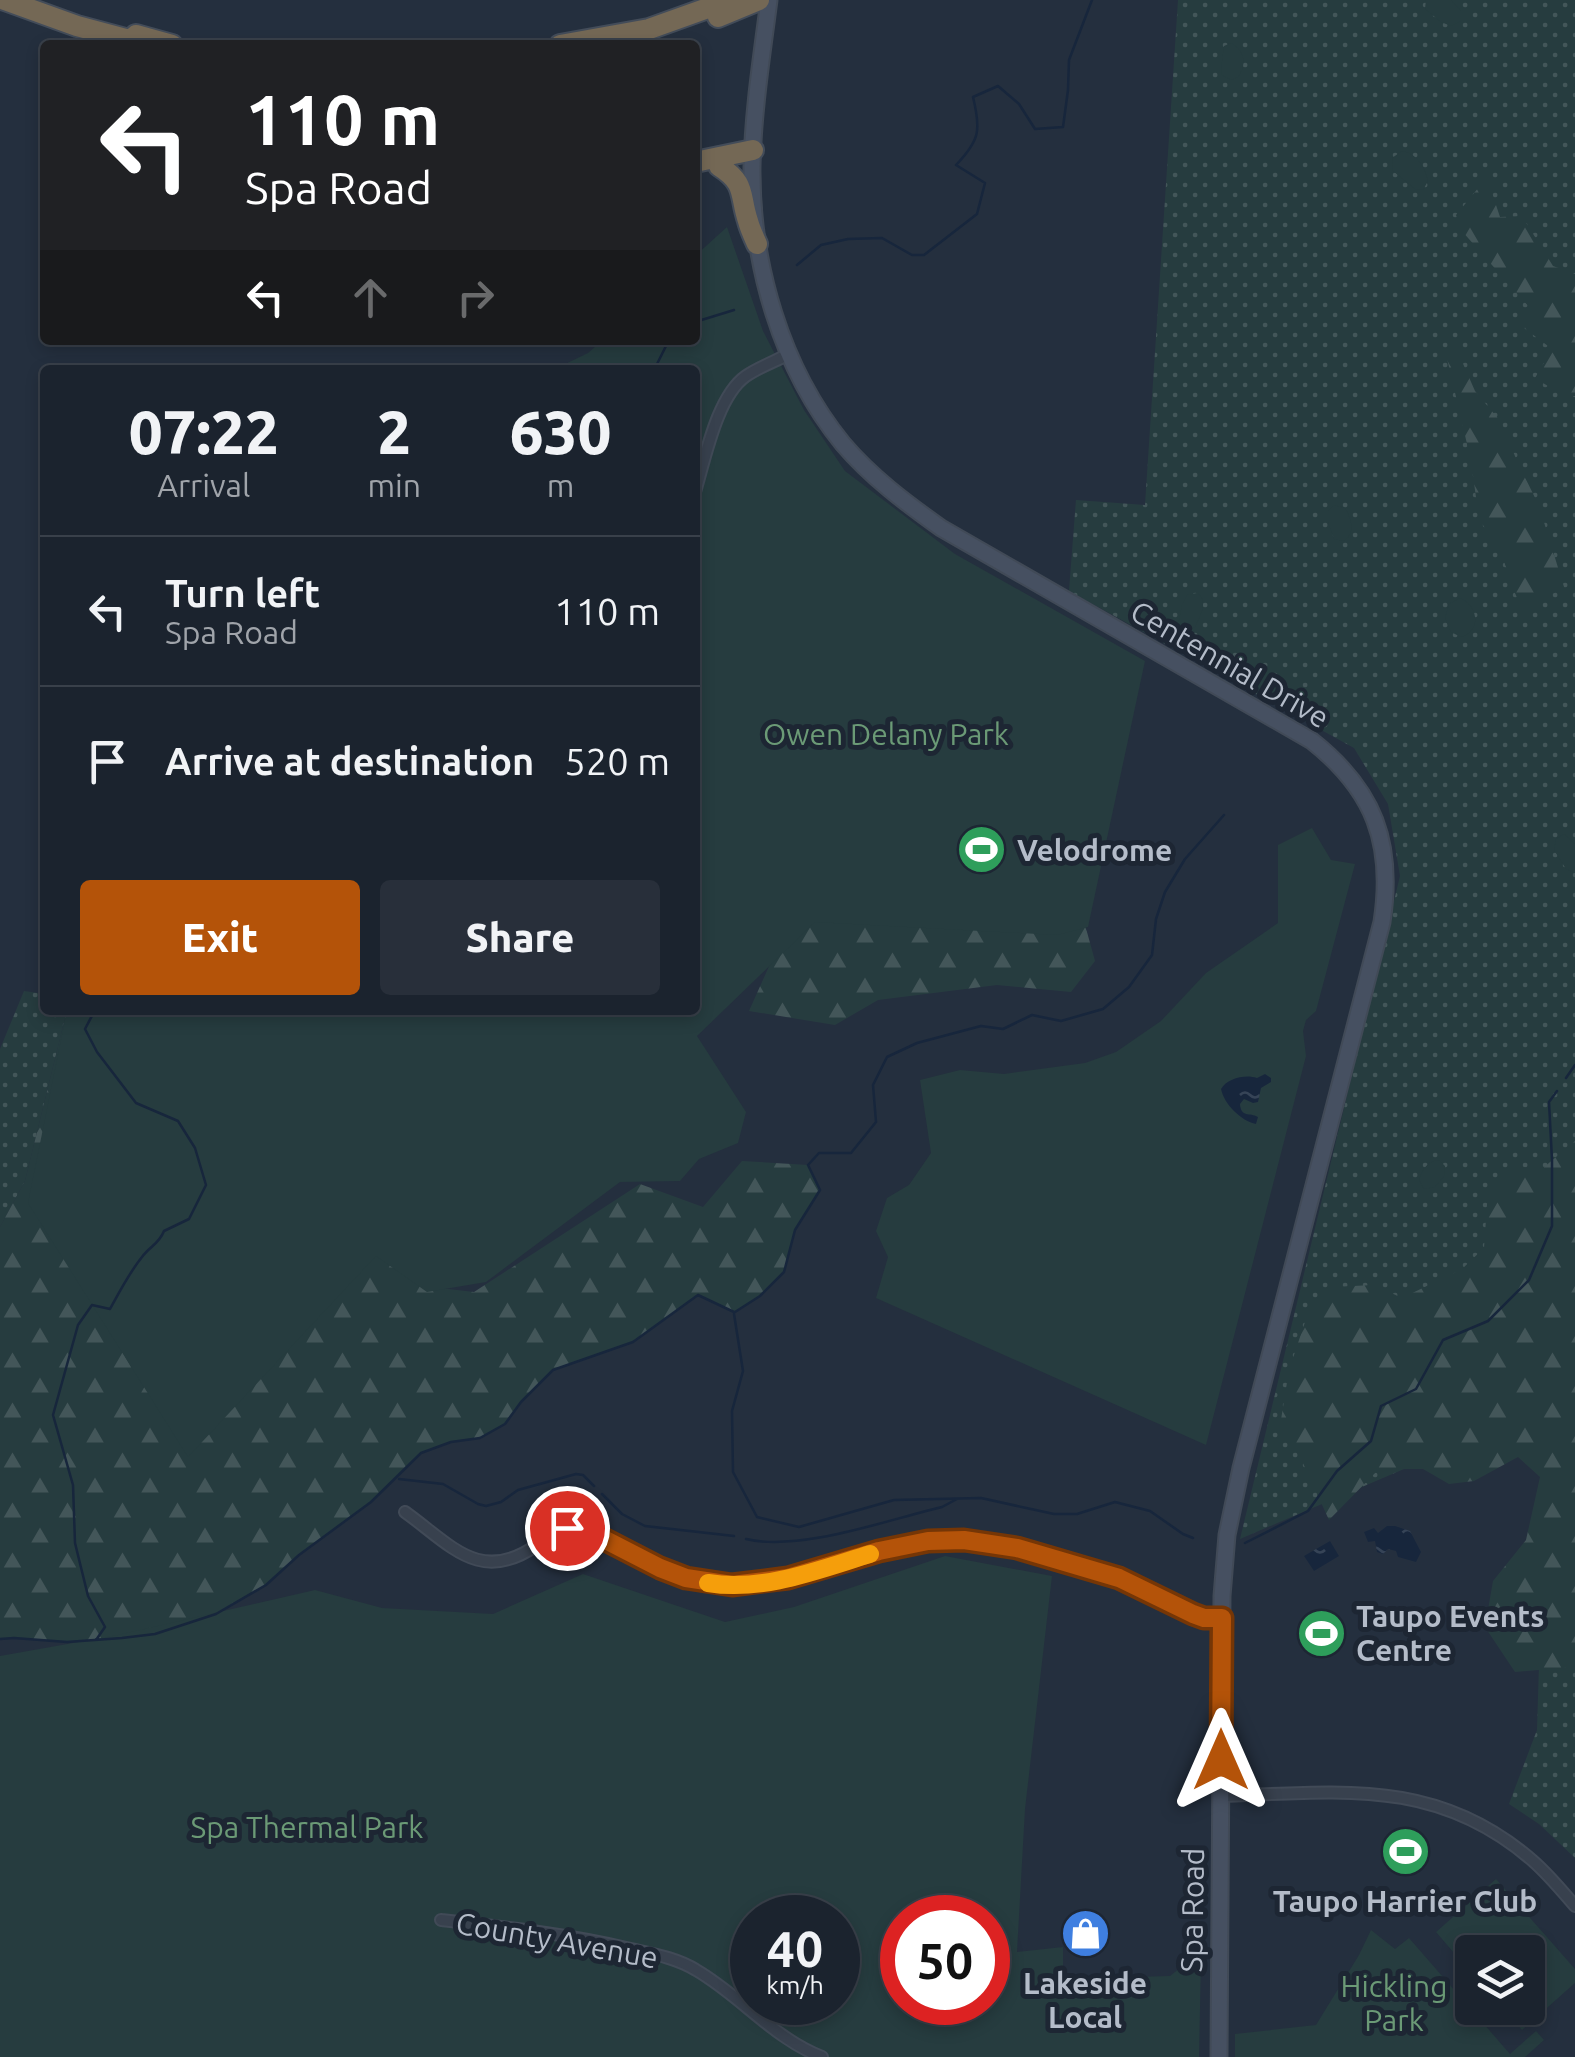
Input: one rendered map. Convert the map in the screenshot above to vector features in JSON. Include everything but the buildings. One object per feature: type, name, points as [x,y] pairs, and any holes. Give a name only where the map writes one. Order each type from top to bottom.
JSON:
[{"type":"highway","points":[[5,0],[129,40]]},
{"type":"highway","points":[[30,0],[154,40]]},
{"type":"highway","points":[[635,40],[688,27],[752,1]]},
{"type":"highway","points":[[588,40],[650,29],[752,1]]},
{"type":"highway","points":[[661,40],[688,27]]},
{"type":"highway","points":[[705,163],[753,158]]},
{"type":"highway","points":[[705,163],[736,179],[741,186],[757,244]]},
{"type":"main road","name":"Centennial Drive","points":[[752,1],[757,244],[774,313],[790,354],[843,444],[912,507],[975,549],[1312,740],[1347,772],[1371,808],[1379,829],[1387,872],[1382,922],[1237,1486],[1225,1550],[1222,1618]]},
{"type":"main road","name":"Spa Road","points":[[1219,2057],[1222,1618]]},
{"type":"street","points":[[700,476],[730,393],[746,376],[790,354]]},
{"type":"street","points":[[405,1512],[479,1562],[513,1560],[558,1530],[574,1528],[590,1532],[674,1574],[720,1585],[771,1582],[879,1551],[928,1541],[964,1540],[1017,1548],[1119,1578],[1193,1614],[1222,1618]]},
{"type":"street","points":[[1221,1796],[1383,1794],[1433,1804],[1504,1838],[1534,1862],[1575,1906]]},
{"type":"street","name":"County Avenue","points":[[440,1920],[538,1931],[666,1957],[694,1968],[778,2034],[822,2057]]},
{"type":"green space","points":[[1178,0],[1575,0],[1575,1858],[1539,1824],[1509,1804],[1537,1730],[1547,1408],[1240,1539],[1400,876],[1388,804],[1354,748],[1069,591],[1076,500],[1145,505]]},
{"type":"green space","points":[[1426,0],[1451,0],[1461,11],[1461,21],[1451,26],[1441,22],[1425,9]]},
{"type":"green space","points":[[1231,43],[1242,54],[1243,63],[1238,77],[1231,80],[1222,75],[1221,69],[1224,46]]},
{"type":"green space","points":[[1402,151],[1422,166],[1428,181],[1423,190],[1415,189],[1393,171],[1392,158]]},
{"type":"green space","points":[[1484,181],[1489,184],[1500,217],[1522,216],[1553,266],[1575,274],[1575,396],[1564,396],[1535,378],[1552,349],[1520,325],[1530,308],[1461,230],[1456,215]]},
{"type":"green space","name":"Owen Delany Park","points":[[727,227],[763,331],[804,410],[845,471],[955,554],[1145,661],[1088,927],[1057,935],[815,922],[697,1036],[746,1112],[738,1143],[699,1159],[680,1181],[620,1182],[486,1282],[427,1292],[376,1256],[188,1457],[28,1203],[66,1015],[700,1015],[700,365],[563,365],[597,345],[700,345],[700,251]]},
{"type":"green space","points":[[1457,350],[1475,391],[1501,422],[1539,506],[1564,587],[1523,611],[1502,554],[1479,519],[1471,461],[1446,354]]},
{"type":"green space","points":[[1334,505],[1345,508],[1351,522],[1350,535],[1343,541],[1334,539],[1328,522],[1328,511]]},
{"type":"green space","points":[[1197,593],[1203,604],[1201,614],[1195,627],[1185,632],[1178,625],[1182,605],[1187,595]]},
{"type":"green space","points":[[1460,598],[1471,606],[1475,618],[1472,629],[1461,637],[1451,632],[1445,618],[1449,604]]},
{"type":"green space","points":[[1312,828],[1331,860],[1355,864],[1316,1011],[1306,1020],[1303,1031],[1306,1056],[1206,1445],[876,1298],[888,1257],[876,1231],[887,1198],[909,1185],[931,1153],[920,1080],[960,1070],[1004,1074],[1085,1063],[1116,1052],[1161,1021],[1206,973],[1278,923],[1278,845]]},
{"type":"green space","points":[[1564,834],[1575,844],[1575,873],[1566,869],[1554,850],[1556,839]]},
{"type":"green space","points":[[840,876],[886,888],[898,926],[1033,930],[1079,903],[1095,961],[1071,992],[997,985],[878,1000],[835,1025],[749,1011],[783,935],[813,923]]},
{"type":"green space","points":[[24,991],[40,993],[40,1015],[66,1015],[25,1181],[0,1227],[0,1049]]},
{"type":"green space","points":[[66,1015],[188,1015],[422,1286],[474,1292],[640,1184],[703,1207],[742,1161],[808,1165],[820,1190],[795,1230],[784,1272],[760,1296],[734,1312],[697,1295],[633,1342],[553,1370],[505,1424],[480,1438],[451,1442],[421,1453],[371,1502],[299,1555],[266,1585],[216,1614],[122,1638],[67,1642],[0,1639],[0,1227],[25,1181]]},
{"type":"green space","points":[[1575,1141],[1575,1662],[1573,1667],[1515,1672],[1485,1627],[1493,1581],[1526,1540],[1540,1477],[1518,1457],[1474,1481],[1449,1484],[1423,1469],[1379,1469],[1329,1520],[1302,1461],[1280,1426],[1289,1370],[1310,1307],[1332,1287],[1374,1285],[1402,1298],[1462,1269],[1484,1248],[1493,1180],[1520,1167],[1543,1168]]},
{"type":"green space","points":[[1439,1160],[1445,1166],[1444,1176],[1435,1187],[1424,1189],[1419,1180],[1422,1173]]},
{"type":"green space","name":"Spa Thermal Park","points":[[945,1556],[1052,1576],[1025,1809],[1017,1952],[1063,1947],[1063,1979],[1170,1976],[1195,1956],[1201,1960],[1199,2057],[0,2057],[0,1656],[118,1635],[315,1590],[382,1608],[493,1614],[583,1574],[725,1622],[794,1607]]},
{"type":"green space","points":[[1496,1879],[1575,1969],[1575,1983],[1545,2010],[1545,1935],[1455,1935],[1455,1954],[1436,1932]]},
{"type":"green space","name":"Hickling Park","points":[[1371,1930],[1395,1949],[1409,1938],[1455,1991],[1455,2025],[1485,2025],[1510,2054],[1536,2031],[1544,2040],[1525,2057],[1235,2057],[1235,2034],[1316,2025]]},
{"type":"water","points":[[1265,1074],[1271,1082],[1261,1088],[1258,1102],[1244,1099],[1240,1104],[1244,1113],[1258,1117],[1256,1124],[1234,1111],[1221,1089],[1237,1078]]},
{"type":"water","points":[[1387,1526],[1410,1531],[1421,1552],[1416,1562],[1398,1557],[1396,1551],[1377,1552],[1375,1541],[1368,1542],[1364,1532],[1374,1528],[1378,1533]]},
{"type":"water","points":[[1330,1541],[1339,1556],[1314,1571],[1304,1556]]},
{"type":"waterway","points":[[797,265],[821,245],[848,239],[882,238],[912,255],[924,255],[977,214],[985,183],[956,165],[976,134],[973,97],[998,86],[1019,104],[1035,129],[1063,127],[1069,60],[1092,0]]},
{"type":"waterway","points":[[700,320],[734,310]]},
{"type":"waterway","points":[[656,365],[666,345]]},
{"type":"waterway","points":[[735,1312],[760,1296],[784,1272],[795,1230],[820,1190],[808,1165],[819,1153],[851,1153],[876,1122],[873,1085],[887,1057],[917,1043],[981,1026],[1003,1029],[1032,1015],[1061,1021],[1103,1009],[1129,987],[1152,955],[1156,919],[1165,892],[1185,859],[1224,815]]},
{"type":"waterway","points":[[92,1015],[85,1029],[97,1052],[136,1103],[178,1121],[195,1148],[206,1185],[189,1219],[164,1231],[133,1269],[110,1309],[92,1305],[78,1325],[53,1415],[73,1485],[75,1543],[88,1596],[105,1627],[96,1640]]},
{"type":"waterway","points":[[1566,1078],[1575,1065]]},
{"type":"waterway","points":[[1245,1543],[1308,1511],[1337,1471],[1371,1441],[1381,1406],[1416,1389],[1443,1340],[1488,1321],[1529,1280],[1552,1226],[1549,1102],[1557,1091]]},
{"type":"waterway","points":[[0,1639],[67,1642],[122,1638],[155,1634],[216,1614],[266,1585],[299,1555],[371,1502],[421,1453],[451,1442],[480,1438],[505,1424],[553,1370],[633,1342],[698,1295],[734,1312]]},
{"type":"waterway","points":[[734,1314],[743,1371],[732,1411],[733,1472],[757,1517],[799,1527],[894,1500],[981,1498],[1054,1514],[1077,1514],[1115,1502],[1150,1511],[1193,1538]]},
{"type":"waterway","points":[[399,1479],[443,1484],[486,1506],[501,1502],[518,1490],[576,1474],[583,1475],[594,1486]]},
{"type":"waterway","points":[[602,1494],[622,1514],[645,1526],[734,1536]]},
{"type":"waterway","points":[[746,1539],[812,1539],[942,1507],[957,1499]]},
{"type":"slow traffic","points":[[708,1583],[771,1582],[870,1554]]},
{"type":"place","name":"Velodrome","points":[[982,850]]},
{"type":"place","name":"Taupo Events Centre","points":[[1321,1633]]},
{"type":"place","name":"Taupo Harrier Club","points":[[1405,1852]]},
{"type":"place","name":"Lakeside Local","points":[[1085,1934]]},
{"type":"route","points":[[567,1528],[590,1532],[674,1574],[720,1585],[771,1582],[879,1551],[928,1541],[964,1540],[1017,1548],[1119,1578],[1193,1614],[1222,1618],[1221,1760]]}]
